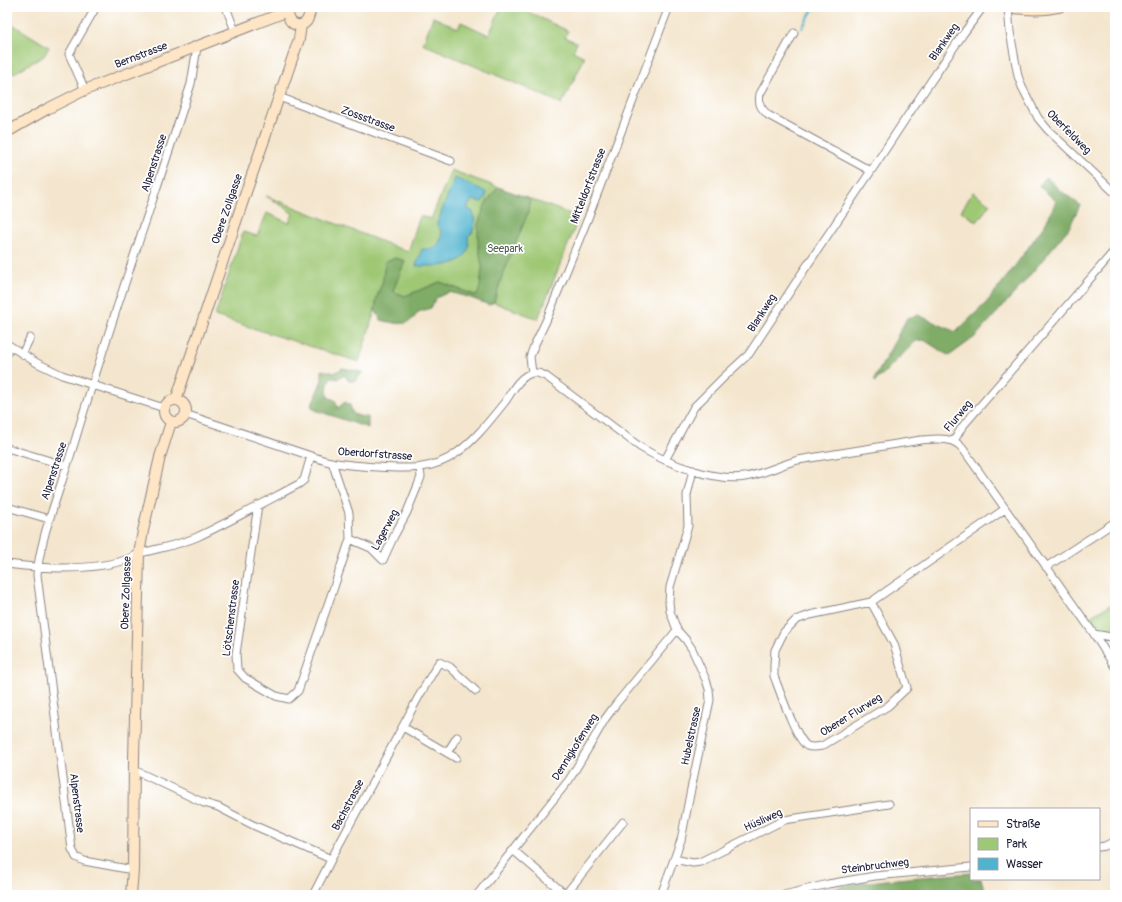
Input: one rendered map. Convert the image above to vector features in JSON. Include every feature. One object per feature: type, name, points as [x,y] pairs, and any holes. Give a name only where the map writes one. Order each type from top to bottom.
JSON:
[{"type":"street","points":[[85,90],[69,54],[96,7]]},
{"type":"street","points":[[226,7],[236,31]]},
{"type":"street","name":"Mitteldorfstrasse","points":[[532,373],[530,362],[532,352],[588,218],[669,7]]},
{"type":"street","name":"Blankweg","points":[[665,460],[694,407],[749,354],[914,106],[983,7]]},
{"type":"street","points":[[1008,7],[1022,10],[1059,7]]},
{"type":"street","name":"Oberfeldweg","points":[[1008,7],[1010,32],[1018,76],[1038,118],[1048,130],[1115,193]]},
{"type":"street","name":"Bernstrasse","points":[[7,132],[47,109],[85,90],[290,9]]},
{"type":"street","name":"Bernstrasse","points":[[290,9],[288,18],[296,25],[301,25]]},
{"type":"street","points":[[301,25],[307,20],[309,9]]},
{"type":"street","name":"Obere Zollgasse","points":[[176,400],[279,98],[301,25]]},
{"type":"street","points":[[794,33],[760,94],[759,100],[761,108],[768,115],[872,171]]},
{"type":"street","name":"Alpenstrasse","points":[[133,870],[80,860],[76,857],[72,849],[37,568],[49,519],[191,84],[197,47]]},
{"type":"street","name":"Zossstrasse","points":[[279,98],[451,161]]},
{"type":"street","name":"Flurweg","points":[[665,460],[693,470],[728,478],[736,478],[752,475],[798,460],[921,440],[946,439],[954,441],[962,427],[1115,250]]},
{"type":"street","points":[[22,354],[30,338]]},
{"type":"street","points":[[7,354],[8,345],[57,372],[164,408]]},
{"type":"street","points":[[532,373],[544,375],[640,447],[665,460]]},
{"type":"street","name":"Oberdorfstrasse","points":[[185,414],[311,456],[343,465],[404,469],[420,468],[439,463],[457,453],[475,437],[494,415],[520,380],[532,373]]},
{"type":"street","points":[[176,400],[184,406],[185,414],[178,422],[171,422],[165,417],[164,408],[169,402],[176,400]]},
{"type":"street","name":"Obere Zollgasse","points":[[131,895],[133,870],[139,554],[160,457],[171,422]]},
{"type":"street","points":[[954,441],[963,449],[1006,509],[1094,634],[1115,667]]},
{"type":"street","points":[[7,448],[67,466]]},
{"type":"street","points":[[7,564],[37,568],[96,566],[130,559],[139,554],[178,544],[196,537],[303,481],[311,456]]},
{"type":"street","points":[[332,462],[349,513],[350,539]]},
{"type":"street","name":"Lagerweg","points":[[350,539],[371,548],[383,560],[407,512],[418,485],[421,477],[420,468]]},
{"type":"street","name":"Hubelstrasse","points":[[661,895],[681,840],[710,700],[706,680],[692,649],[677,630],[670,611],[669,594],[688,526],[687,494],[693,470]]},
{"type":"street","name":"Lötschenstrasse","points":[[258,505],[236,654],[237,670],[245,678],[276,696],[289,699],[298,691],[350,539]]},
{"type":"street","points":[[7,507],[49,519]]},
{"type":"street","name":"Oberer Flurweg","points":[[872,602],[894,644],[907,688],[888,706],[822,746],[812,748],[806,745],[798,736],[774,676],[775,650],[784,632],[796,620],[810,615],[872,602],[1006,509]]},
{"type":"street","points":[[1046,567],[1115,522]]},
{"type":"street","name":"Dennigkofenweg","points":[[477,895],[569,780],[605,719],[677,630]]},
{"type":"street","points":[[1094,634],[1115,639]]},
{"type":"street","points":[[1106,653],[1115,655]]},
{"type":"street","name":"Bachstrasse","points":[[313,895],[418,698],[439,662],[450,668],[476,691]]},
{"type":"street","points":[[403,727],[456,758]]},
{"type":"street","points":[[447,753],[457,737]]},
{"type":"street","points":[[134,770],[331,859]]},
{"type":"street","name":"Hüsliweg","points":[[674,859],[700,862],[786,820],[889,804]]},
{"type":"street","points":[[513,850],[566,895],[623,822]]},
{"type":"street","points":[[1100,847],[1115,841]]},
{"type":"street","name":"Steinbruchweg","points":[[784,895],[828,884],[875,876],[970,867]]},
{"type":"green space","points":[[501,7],[518,7],[568,31],[565,37],[577,43],[573,51],[585,57],[562,104],[423,44],[433,17],[458,28],[461,22],[489,35]]},
{"type":"green space","points":[[7,21],[49,47],[44,56],[7,77]]},
{"type":"green space","name":"Seepark","points":[[451,170],[576,216],[578,220],[538,319],[440,282],[405,296],[392,291],[405,261],[395,258],[385,262],[383,280],[359,362],[215,316],[243,232],[257,236],[267,213],[289,223],[293,214],[266,196],[408,252],[420,216],[431,219]]},
{"type":"green space","points":[[1046,177],[1061,191],[1080,205],[1069,228],[1021,286],[975,337],[949,356],[924,340],[916,341],[875,382],[875,378],[907,318],[918,315],[956,332],[987,302],[1046,223],[1056,201],[1039,186]]},
{"type":"green space","name":"Seepark","points":[[498,187],[530,199],[528,213],[501,280],[494,302],[489,305],[449,292],[436,298],[431,308],[418,312],[411,321],[407,323],[392,323],[381,320],[375,310],[377,297],[383,280],[385,262],[395,258],[405,261],[393,291],[405,296],[440,282],[477,296],[480,287],[482,267],[478,243],[478,224],[486,203]]},
{"type":"green space","points":[[973,192],[990,204],[977,222],[961,211]]},
{"type":"green space","points":[[342,368],[363,372],[356,381],[349,381],[344,375],[337,379],[331,377],[327,392],[328,397],[335,400],[338,408],[345,402],[350,405],[353,414],[368,417],[368,428],[315,410],[311,406],[322,380],[322,370],[335,373]]},
{"type":"green space","points":[[1115,602],[1115,635],[1099,630],[1086,619]]},
{"type":"green space","points":[[970,873],[970,880],[981,880],[986,895],[807,895],[867,882]]},
{"type":"water","points":[[455,178],[486,192],[486,197],[482,202],[472,200],[467,208],[473,212],[475,224],[472,233],[468,236],[469,246],[466,253],[462,259],[448,265],[416,266],[422,249],[431,249],[437,245],[441,239],[440,229],[437,223]]},
{"type":"waterway","points":[[802,28],[814,7]]}]
